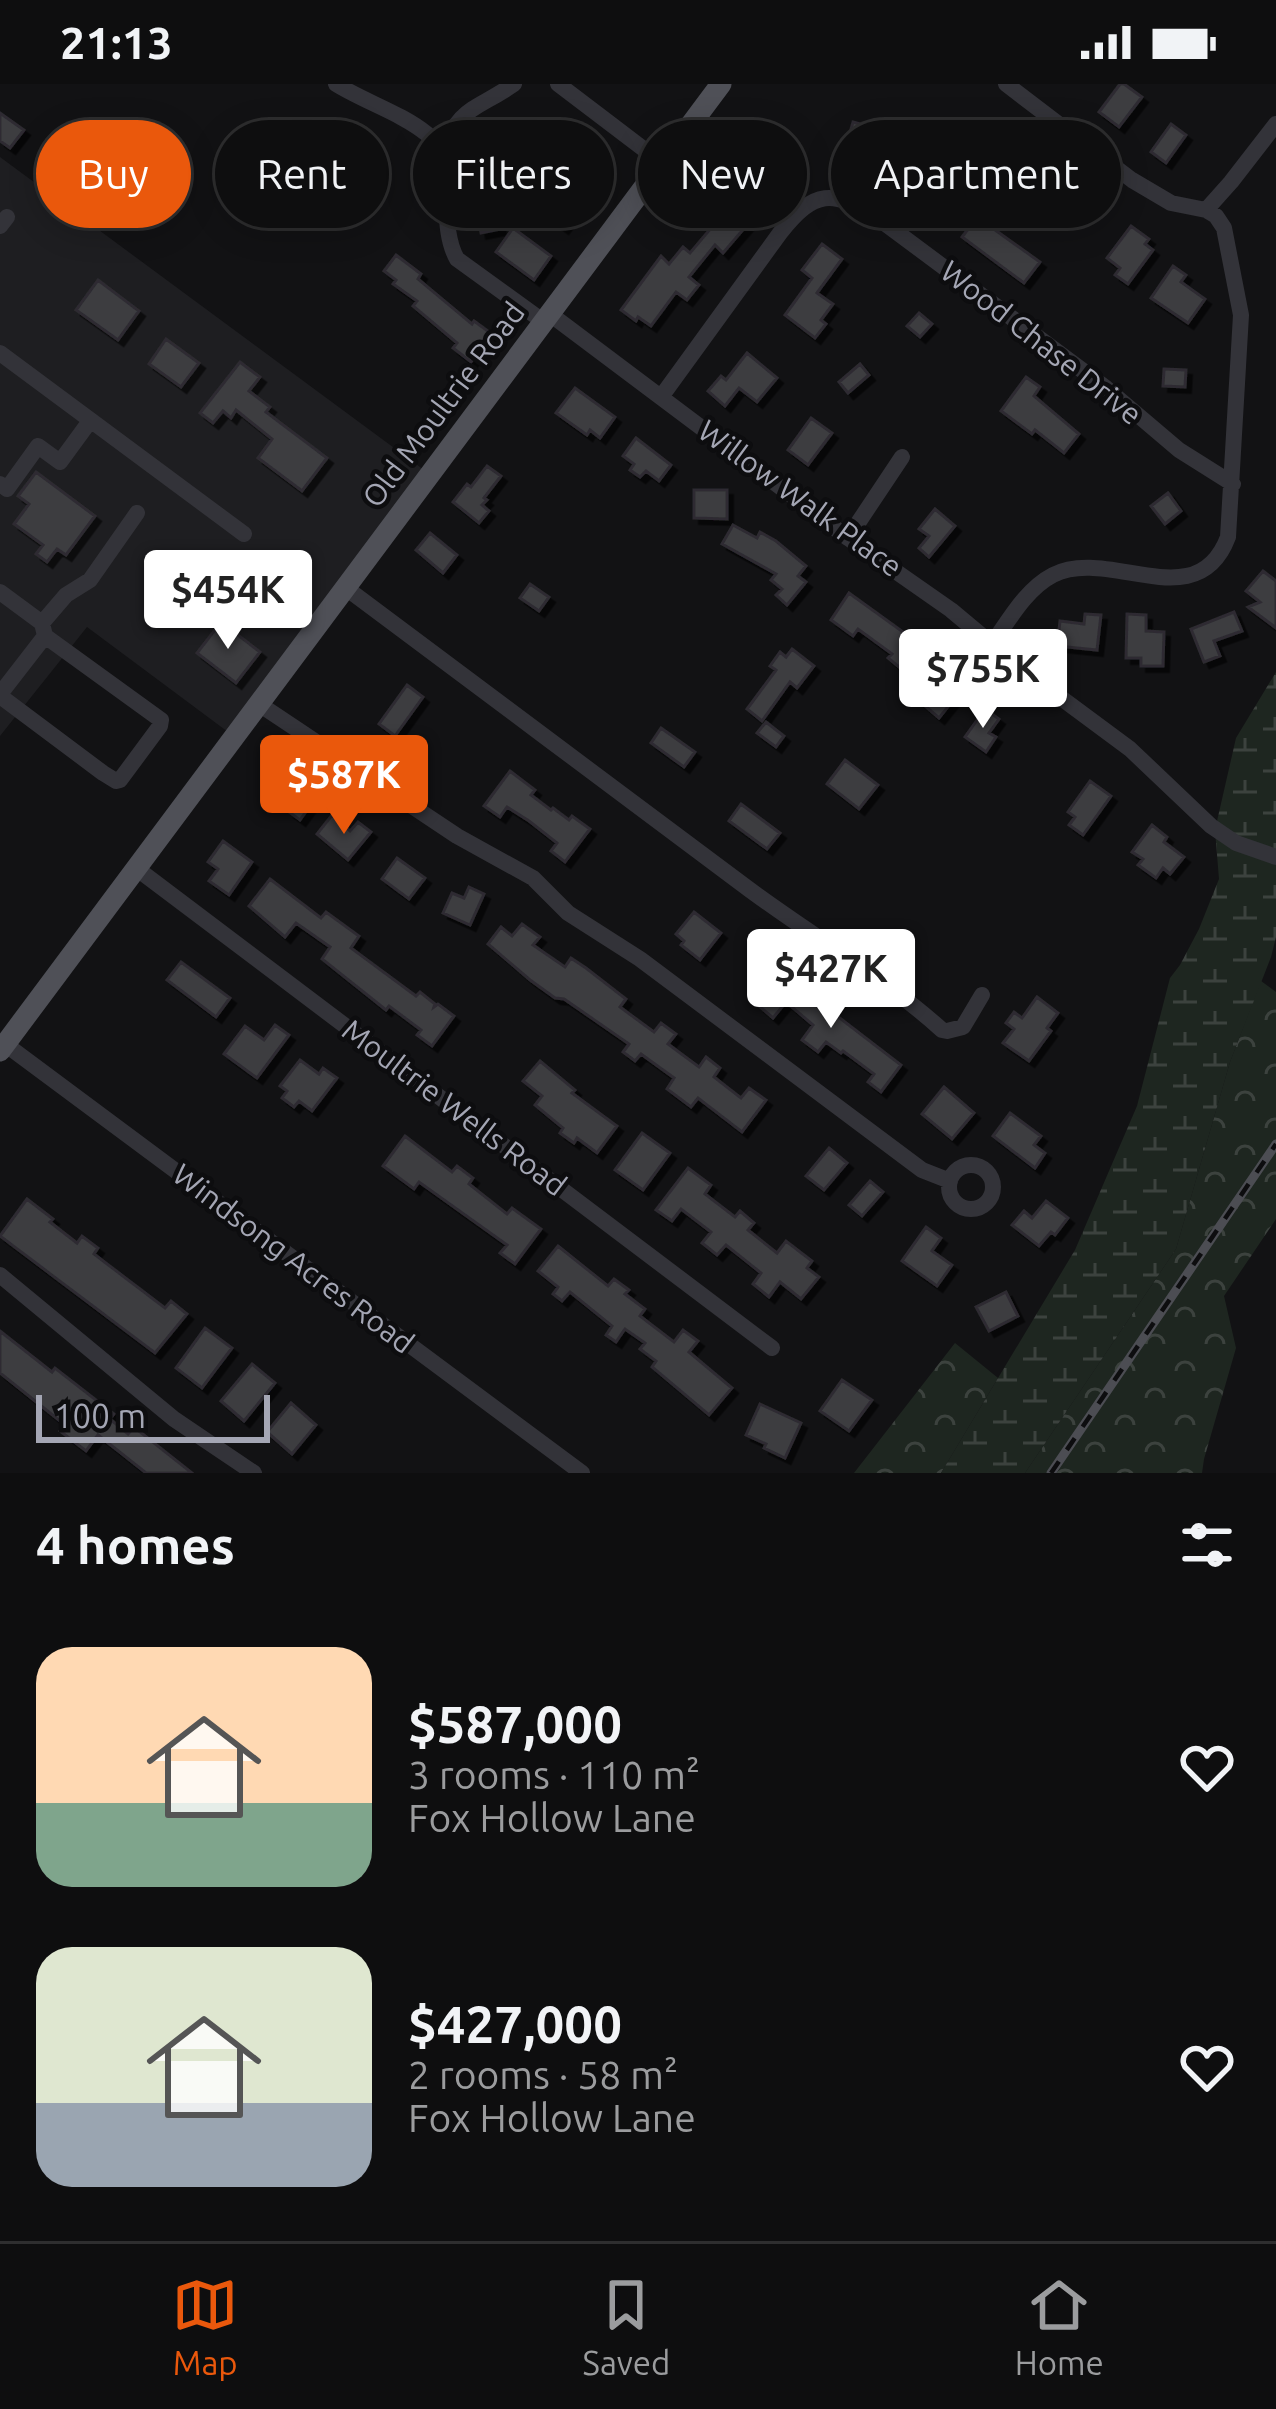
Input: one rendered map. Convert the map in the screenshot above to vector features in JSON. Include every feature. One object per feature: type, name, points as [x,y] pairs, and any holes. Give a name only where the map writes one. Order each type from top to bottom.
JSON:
[{"type":"main road","name":"Old Moultrie Road","points":[[694,120],[721,84]]},
{"type":"main road","name":"Old Moultrie Road","points":[[3,1047],[638,195]]},
{"type":"street","points":[[336,84],[413,126]]},
{"type":"street","points":[[458,120],[514,84]]},
{"type":"street","points":[[558,84],[638,145]]},
{"type":"street","points":[[992,644],[1027,596],[1057,572],[1190,576],[1217,561],[1228,537],[1241,315],[1224,228],[1216,216],[1171,203],[1132,180],[1006,84]]},
{"type":"street","points":[[1206,210],[1276,124]]},
{"type":"street","name":"Wood Chase Drive","points":[[661,398],[779,233],[808,203],[824,196],[850,201],[879,219],[1106,388],[1179,450],[1233,484]]},
{"type":"street","name":"Willow Walk Place","points":[[447,228],[457,259],[661,398],[924,589],[1130,749],[1210,826],[1236,843],[1276,857]]},
{"type":"street","points":[[0,353],[244,534]]},
{"type":"street","points":[[0,484],[7,489],[38,446],[60,462],[90,421]]},
{"type":"street","points":[[848,538],[902,457]]},
{"type":"street","points":[[0,592],[43,629],[161,720],[120,780],[103,773],[0,695],[43,629],[66,595],[90,580],[137,514]]},
{"type":"street","points":[[346,587],[742,884],[914,1004],[942,1030],[963,1027],[982,995]]},
{"type":"street","points":[[259,704],[457,836],[533,878],[568,913],[640,959],[922,1170],[950,1181]]},
{"type":"street","name":"Moultrie Wells Road","points":[[136,868],[772,1348]]},
{"type":"street","name":"Windsong Acres Road","points":[[3,1047],[582,1473]]},
{"type":"street","points":[[0,1275],[174,1418],[254,1473]]},
{"type":"shaded area","points":[[0,157],[36,184],[36,228],[96,228],[424,470],[228,732],[87,627],[0,736]]},
{"type":"green space","points":[[1276,672],[1276,937],[1230,1062],[1176,1249],[1025,1473],[941,1473],[1075,1250],[1137,1106],[1170,978],[1199,929],[1219,879],[1215,830],[1236,738]]},
{"type":"green space","points":[[1261,981],[1276,992],[1276,1219],[1224,1296],[1236,1348],[1202,1473],[1025,1473],[1176,1249],[1230,1062]]},
{"type":"green space","points":[[955,1343],[998,1378],[941,1473],[854,1473]]},
{"type":"building","points":[[1120,84],[1142,97],[1121,124],[1121,120],[1110,120],[1099,112]]},
{"type":"building","points":[[0,113],[24,130],[10,148],[0,141]]},
{"type":"building","points":[[1171,124],[1186,135],[1166,163],[1151,152]]},
{"type":"building","points":[[1131,226],[1149,239],[1145,244],[1153,250],[1128,284],[1115,275],[1120,268],[1107,258]]},
{"type":"building","points":[[513,228],[551,256],[534,280],[496,252]]},
{"type":"building","points":[[711,228],[745,228],[723,253],[715,245],[689,277],[699,285],[687,300],[676,292],[651,326],[621,310],[661,256],[669,264],[683,247],[690,253]]},
{"type":"building","points":[[969,228],[992,228],[1040,262],[1024,283],[962,237]]},
{"type":"building","points":[[822,244],[842,259],[817,293],[833,304],[815,338],[785,315],[812,278],[802,270]]},
{"type":"building","points":[[396,255],[472,324],[492,334],[471,362],[453,348],[457,343],[413,306],[417,301],[393,284],[396,280],[384,271]]},
{"type":"building","points":[[1173,266],[1186,275],[1181,282],[1205,299],[1188,323],[1151,298]]},
{"type":"building","points":[[98,280],[139,311],[118,340],[76,310]]},
{"type":"building","points":[[919,313],[932,324],[920,337],[907,326]]},
{"type":"building","points":[[166,339],[199,363],[181,387],[149,364]]},
{"type":"building","points":[[747,353],[777,378],[757,402],[739,388],[725,406],[708,391],[721,376],[726,380]]},
{"type":"building","points":[[240,362],[260,377],[249,391],[270,407],[266,412],[327,458],[302,491],[258,458],[272,439],[236,410],[231,418],[223,411],[213,423],[200,413]]},
{"type":"building","points":[[860,364],[869,375],[848,393],[839,382]]},
{"type":"building","points":[[1164,369],[1186,370],[1185,387],[1163,386]]},
{"type":"building","points":[[1026,377],[1040,387],[1034,396],[1079,434],[1064,453],[1001,411]]},
{"type":"building","points":[[575,388],[615,417],[600,438],[590,430],[587,435],[556,413]]},
{"type":"building","points":[[811,418],[832,433],[808,465],[788,450]]},
{"type":"building","points":[[636,438],[671,465],[659,481],[646,471],[640,477],[630,470],[634,464],[623,456]]},
{"type":"building","points":[[487,466],[501,476],[484,498],[482,505],[489,511],[479,523],[453,502]]},
{"type":"building","points":[[36,472],[95,516],[66,555],[57,549],[47,562],[36,554],[43,545],[14,524],[29,504],[18,496]]},
{"type":"building","points":[[694,490],[727,490],[727,519],[694,518]]},
{"type":"building","points":[[1168,493],[1181,511],[1165,524],[1151,506]]},
{"type":"building","points":[[935,509],[955,526],[929,557],[919,548],[929,536],[919,529]]},
{"type":"building","points":[[733,525],[757,538],[760,532],[806,566],[798,576],[806,582],[787,605],[776,595],[782,589],[771,580],[776,574],[722,544]]},
{"type":"building","points":[[430,533],[457,555],[443,573],[416,550]]},
{"type":"building","points":[[1263,571],[1276,581],[1276,628],[1248,607],[1260,602],[1246,591]]},
{"type":"building","points":[[530,584],[549,597],[539,611],[520,598]]},
{"type":"building","points":[[849,593],[917,642],[899,667],[888,658],[892,654],[858,629],[853,636],[831,620]]},
{"type":"building","points":[[1234,612],[1242,631],[1214,641],[1220,656],[1204,662],[1191,629]]},
{"type":"building","points":[[1085,614],[1101,615],[1097,650],[1057,646],[1060,621],[1084,624]]},
{"type":"building","points":[[1127,614],[1146,615],[1146,631],[1164,632],[1163,666],[1141,666],[1141,658],[1126,658]]},
{"type":"building","points":[[221,622],[260,652],[236,683],[197,653]]},
{"type":"building","points":[[792,649],[814,666],[797,688],[790,682],[762,721],[747,709],[776,670],[770,666],[780,652],[786,657]]},
{"type":"building","points":[[937,675],[959,693],[939,718],[917,699]]},
{"type":"building","points":[[407,685],[423,697],[395,736],[379,724]]},
{"type":"building","points":[[985,709],[999,719],[989,733],[996,737],[986,752],[965,737]]},
{"type":"building","points":[[766,722],[784,736],[776,747],[757,733]]},
{"type":"building","points":[[661,728],[695,752],[684,767],[651,743]]},
{"type":"building","points":[[845,760],[878,785],[859,809],[827,784]]},
{"type":"building","points":[[510,771],[551,810],[569,820],[572,816],[590,829],[565,862],[551,851],[557,843],[529,821],[507,807],[500,817],[484,806]]},
{"type":"building","points":[[289,772],[319,794],[300,820],[289,812],[294,805],[275,791]]},
{"type":"building","points":[[1090,781],[1111,796],[1083,835],[1069,825],[1075,817],[1068,812]]},
{"type":"building","points":[[741,804],[780,833],[767,849],[729,821]]},
{"type":"building","points":[[332,815],[350,831],[358,822],[371,832],[348,860],[317,834]]},
{"type":"building","points":[[1152,825],[1184,857],[1170,874],[1163,868],[1156,878],[1138,865],[1143,859],[1132,852]]},
{"type":"building","points":[[223,841],[252,862],[229,895],[209,881],[218,869],[208,862]]},
{"type":"building","points":[[397,858],[425,878],[409,899],[382,879]]},
{"type":"building","points":[[270,879],[321,918],[326,912],[359,936],[351,948],[416,996],[420,992],[434,1007],[438,1004],[454,1016],[432,1046],[417,1035],[421,1030],[389,1006],[386,1010],[322,959],[330,947],[296,923],[285,937],[249,906]]},
{"type":"building","points":[[469,887],[484,894],[470,925],[443,913],[452,893],[464,898]]},
{"type":"building","points":[[694,912],[721,933],[700,960],[681,945],[684,941],[676,934]]},
{"type":"building","points":[[522,924],[540,937],[533,945],[565,967],[571,958],[586,968],[626,999],[620,1007],[654,1032],[661,1023],[676,1034],[668,1044],[699,1067],[706,1057],[720,1068],[714,1077],[741,1098],[749,1088],[766,1100],[742,1132],[698,1098],[691,1107],[667,1089],[674,1078],[641,1054],[635,1061],[623,1052],[629,1044],[564,999],[555,998],[488,944],[501,927],[512,936]]},
{"type":"building","points":[[181,962],[230,998],[216,1017],[167,980]]},
{"type":"building","points":[[786,973],[901,1065],[881,1092],[868,1082],[874,1074],[843,1051],[826,1042],[818,1052],[802,1040],[813,1025],[786,1002],[773,1018],[759,1006]]},
{"type":"building","points":[[1037,997],[1058,1013],[1029,1061],[1003,1043],[1014,1029],[1006,1023],[1014,1012],[1022,1018]]},
{"type":"building","points":[[275,1025],[289,1035],[257,1078],[224,1054],[245,1026],[264,1040]]},
{"type":"building","points":[[300,1060],[319,1074],[323,1068],[337,1078],[312,1111],[299,1101],[294,1107],[282,1098],[287,1091],[280,1086]]},
{"type":"building","points":[[540,1061],[575,1090],[572,1093],[617,1126],[597,1153],[577,1138],[574,1143],[560,1133],[563,1128],[535,1105],[542,1096],[523,1081]]},
{"type":"building","points":[[944,1087],[974,1113],[952,1139],[922,1114]]},
{"type":"building","points":[[1010,1113],[1041,1136],[1034,1145],[1045,1153],[1035,1168],[993,1136]]},
{"type":"building","points":[[642,1133],[670,1153],[643,1190],[615,1170]]},
{"type":"building","points":[[405,1136],[452,1172],[457,1166],[473,1178],[469,1184],[507,1214],[512,1208],[541,1229],[515,1264],[500,1253],[507,1245],[419,1182],[414,1189],[383,1166]]},
{"type":"building","points":[[829,1148],[847,1163],[824,1190],[806,1176]]},
{"type":"building","points":[[688,1168],[711,1185],[705,1194],[735,1217],[740,1211],[754,1223],[748,1230],[777,1253],[786,1241],[812,1261],[807,1268],[819,1277],[801,1299],[780,1282],[769,1297],[753,1284],[761,1273],[726,1245],[717,1255],[702,1243],[711,1232],[681,1209],[672,1221],[656,1210]]},
{"type":"building","points":[[870,1181],[883,1192],[862,1216],[849,1205]]},
{"type":"building","points":[[27,1199],[77,1243],[82,1236],[98,1248],[94,1254],[165,1308],[171,1301],[187,1314],[155,1353],[0,1236]]},
{"type":"building","points":[[1046,1201],[1068,1218],[1039,1246],[1012,1225],[1024,1211],[1032,1218]]},
{"type":"building","points":[[926,1227],[941,1238],[932,1251],[952,1265],[937,1286],[902,1261]]},
{"type":"building","points":[[558,1246],[608,1286],[614,1279],[629,1290],[625,1294],[645,1309],[640,1316],[674,1342],[683,1330],[698,1341],[689,1352],[732,1388],[709,1415],[652,1367],[656,1361],[640,1349],[645,1343],[625,1329],[616,1342],[606,1335],[612,1326],[570,1292],[562,1301],[553,1294],[558,1287],[538,1271]]},
{"type":"building","points":[[1006,1292],[1018,1316],[989,1331],[976,1307]]},
{"type":"building","points":[[205,1328],[232,1348],[202,1388],[176,1368]]},
{"type":"building","points":[[0,1331],[114,1414],[110,1419],[128,1434],[134,1427],[192,1473],[146,1473],[98,1435],[86,1451],[60,1431],[65,1425],[0,1373]]},
{"type":"building","points":[[252,1364],[275,1383],[244,1421],[221,1401]]},
{"type":"building","points":[[842,1380],[872,1400],[849,1431],[820,1411]]},
{"type":"building","points":[[291,1403],[316,1425],[292,1454],[267,1432]]},
{"type":"building","points":[[760,1404],[801,1423],[785,1458],[746,1435]]},
{"type":"railway","points":[[1051,1473],[1276,1144]]}]
